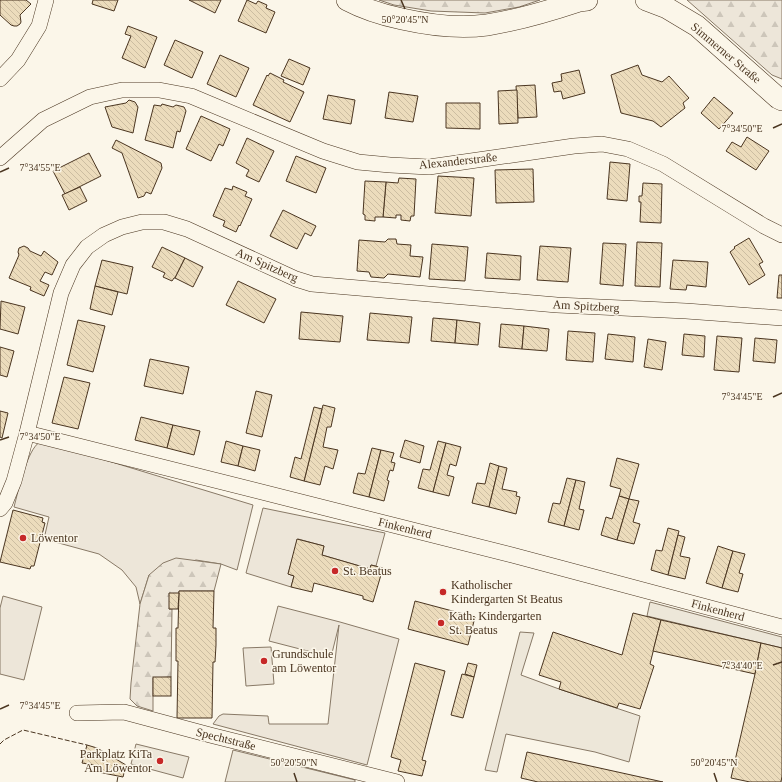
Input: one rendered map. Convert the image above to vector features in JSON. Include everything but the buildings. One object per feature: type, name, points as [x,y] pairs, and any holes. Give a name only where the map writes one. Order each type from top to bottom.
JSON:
[{"type":"street","points":[[0,79],[18,60],[39,26],[46,0]]},
{"type":"street","points":[[347,0],[353,4],[383,15],[421,23],[459,27],[486,25],[526,18],[579,1],[587,0]]},
{"type":"street","name":"Simmerner Straße","points":[[646,0],[667,8],[697,26],[782,100]]},
{"type":"street","name":"Alexanderstraße","points":[[0,158],[43,120],[90,97],[122,90],[159,90],[191,96],[323,151],[358,162],[429,167],[574,146],[602,144],[628,149],[663,164],[764,226],[782,235]]},
{"type":"street","name":"Am Spitzberg","points":[[0,509],[5,503],[14,481],[61,293],[73,266],[87,247],[104,235],[122,227],[142,222],[164,222],[187,229],[296,279],[312,284],[557,305],[686,311],[782,318]]},
{"type":"street","name":"Finkenherd","points":[[27,433],[512,555],[782,627]]},
{"type":"street","name":"Spechtstraße","points":[[77,713],[124,712],[397,782]]},
{"type":"green space","points":[[379,0],[540,0],[519,7],[485,13],[431,11],[394,5]]},
{"type":"green space","points":[[687,0],[782,0],[782,79],[772,75]]},
{"type":"green space","points":[[40,442],[46,442],[253,505],[237,570],[221,564],[196,560],[149,575],[140,604],[136,587],[122,570],[99,554],[44,539],[49,517],[14,507],[27,462],[35,446]]},
{"type":"green space","points":[[263,508],[385,533],[376,566],[371,565],[370,569],[322,555],[324,546],[298,539],[288,574],[294,576],[291,587],[246,573]]},
{"type":"green space","points":[[176,558],[221,564],[214,591],[179,591],[169,609],[172,609],[171,677],[153,678],[153,711],[137,706],[130,699],[140,604],[149,575],[163,563]]},
{"type":"green space","points":[[3,596],[42,607],[24,680],[0,674],[0,608]]},
{"type":"green space","points":[[278,606],[399,639],[367,765],[213,724],[219,716],[223,714],[268,716],[269,724],[328,724],[339,625],[331,657],[269,641]]},
{"type":"green space","points":[[271,647],[274,684],[246,686],[243,648]]},
{"type":"shaded area","points":[[650,602],[782,637],[782,648],[647,616]]},
{"type":"shaded area","points":[[520,632],[534,633],[521,675],[640,716],[629,762],[595,752],[506,734],[497,772],[485,770]]},
{"type":"shaded area","name":"Parkplatz KiTa Am Löwentor","points":[[136,744],[189,757],[183,778],[131,764]]},
{"type":"shaded area","points":[[233,750],[355,780],[355,782],[225,782]]},
{"type":"fence","points":[[0,744],[4,740],[23,730],[87,745]]},
{"type":"fence","points":[[117,782],[118,776]]},
{"type":"place","name":"Löwentor","points":[[23,538]]},
{"type":"place","name":"St. Beatus","points":[[335,571]]},
{"type":"place","name":"Katholischer Kindergarten St Beatus","points":[[443,592]]},
{"type":"place","name":"Kath. Kindergarten St. Beatus","points":[[441,623]]},
{"type":"place","name":"Grundschule am Löwentor","points":[[264,661]]},
{"type":"place","name":"Parkplatz KiTa Am Löwentor","points":[[160,761]]}]
